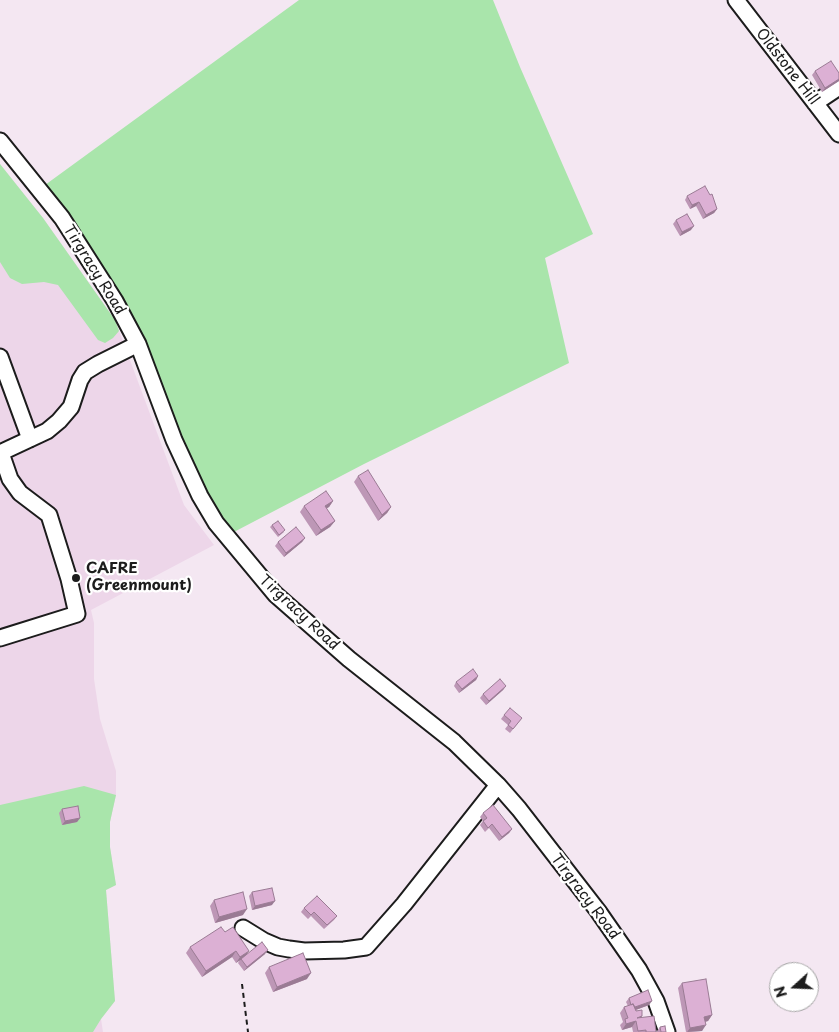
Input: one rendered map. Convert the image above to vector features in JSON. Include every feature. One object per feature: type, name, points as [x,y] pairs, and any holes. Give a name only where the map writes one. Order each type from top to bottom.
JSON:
[{"type":"street","name":"Oldstone Hill","points":[[736,0],[839,134]]},
{"type":"street","points":[[815,103],[839,87]]},
{"type":"street","name":"Tirgracy Road","points":[[0,141],[62,218],[115,301],[138,344],[174,440],[200,496],[216,523],[275,594],[338,644],[454,742],[498,785],[598,911],[639,970],[656,1001],[667,1032]]},
{"type":"street","points":[[0,638],[77,614],[49,515],[20,493],[10,479],[1,453],[46,431],[59,421],[70,407],[85,372],[138,344]]},
{"type":"street","points":[[0,357],[6,390],[30,439]]},
{"type":"street","points":[[243,928],[271,944],[289,949],[304,951],[344,950],[366,947],[404,904],[498,785]]},
{"type":"path","points":[[242,984],[248,1032]]},
{"type":"shaded area","name":"CAFRE (Greenmount)","points":[[0,164],[43,218],[115,320],[184,505],[214,545],[91,610],[94,623],[94,679],[100,719],[116,771],[116,795],[110,822],[110,847],[116,885],[106,890],[115,1001],[101,1019],[103,1032],[0,1032]]},
{"type":"green space","points":[[299,0],[493,0],[520,67],[593,234],[545,258],[569,363],[364,464],[232,533],[207,500],[188,460],[173,415],[141,333],[111,280],[45,185]]},
{"type":"green space","points":[[0,164],[43,218],[115,320],[119,331],[105,343],[98,340],[58,285],[44,282],[22,284],[10,278],[0,262]]},
{"type":"green space","points":[[84,786],[116,795],[110,822],[110,847],[116,885],[106,890],[115,1001],[93,1032],[0,1032],[0,805]]},
{"type":"building","points":[[831,61],[839,73],[839,79],[825,88],[815,71]]},
{"type":"building","points":[[705,186],[710,195],[712,194],[717,209],[706,215],[699,202],[692,205],[687,196]]},
{"type":"building","points":[[687,214],[694,226],[682,232],[676,220]]},
{"type":"building","points":[[368,470],[391,507],[382,515],[358,476]]},
{"type":"building","points":[[326,491],[333,501],[325,506],[335,521],[321,530],[304,506]]},
{"type":"building","points":[[278,521],[285,530],[279,535],[272,525]]},
{"type":"building","points":[[296,527],[305,538],[286,553],[278,542]]},
{"type":"building","points":[[473,669],[478,676],[462,689],[456,682]]},
{"type":"building","points":[[500,679],[506,686],[489,701],[483,694]]},
{"type":"building","points":[[510,708],[522,718],[513,729],[508,725],[511,721],[504,715]]},
{"type":"building","points":[[493,805],[512,829],[502,837],[492,824],[488,828],[483,821],[487,818],[483,813]]},
{"type":"building","points":[[78,806],[80,818],[65,821],[62,809]]},
{"type":"building","points":[[272,888],[275,901],[255,906],[252,892]]},
{"type":"building","points":[[243,892],[247,909],[219,917],[214,900]]},
{"type":"building","points":[[317,896],[337,916],[327,925],[314,912],[311,915],[304,908]]},
{"type":"building","points":[[221,927],[225,932],[233,927],[249,951],[240,957],[236,951],[206,971],[190,947]]},
{"type":"building","points":[[262,942],[268,950],[247,967],[241,959]]},
{"type":"building","points":[[303,953],[311,973],[277,987],[269,967]]},
{"type":"building","points":[[706,979],[712,1015],[704,1017],[706,1025],[690,1028],[682,983]]},
{"type":"building","points":[[648,990],[652,1001],[635,1007],[633,1004],[631,1005],[629,998]]},
{"type":"building","points":[[633,1004],[636,1011],[642,1010],[642,1016],[637,1018],[654,1016],[656,1032],[638,1031],[636,1021],[626,1024],[625,1019],[628,1018],[624,1007]]},
{"type":"building","points":[[665,1026],[666,1032],[661,1032],[660,1027]]},
{"type":"place","name":"CAFRE (Greenmount)","points":[[76,578]]}]
